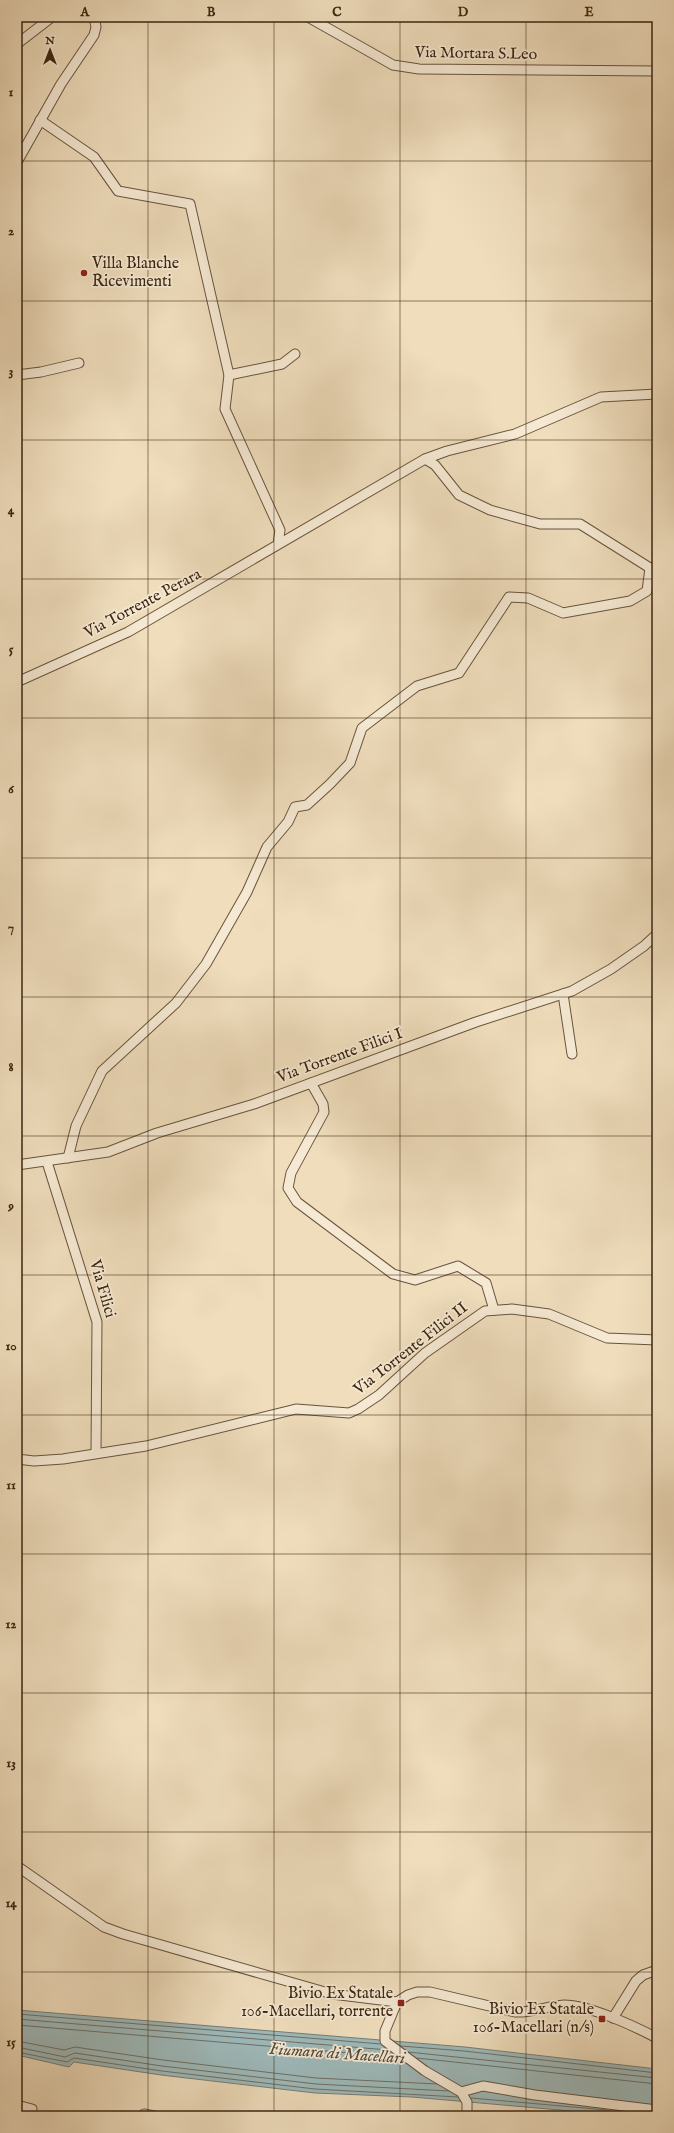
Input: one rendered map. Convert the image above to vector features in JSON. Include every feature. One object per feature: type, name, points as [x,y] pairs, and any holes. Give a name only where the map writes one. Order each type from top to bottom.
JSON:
[{"type":"street","points":[[17,44],[52,17]]},
{"type":"street","points":[[17,162],[72,66],[94,35],[96,27],[94,17]]},
{"type":"street","name":"Via Mortara S.Leo","points":[[308,17],[393,65],[419,69],[657,71]]},
{"type":"street","points":[[40,120],[94,157],[118,191],[190,204],[229,375],[225,409],[280,530],[278,544]]},
{"type":"street","points":[[229,375],[282,364],[295,354]]},
{"type":"street","points":[[17,375],[41,372],[79,363]]},
{"type":"street","name":"Via Torrente Perara","points":[[17,682],[128,632],[425,459],[447,451],[515,434],[601,397],[657,394]]},
{"type":"street","points":[[68,1158],[76,1126],[102,1071],[176,1003],[206,964],[247,892],[267,847],[288,822],[296,807],[307,805],[350,763],[362,728],[417,686],[459,673],[509,597],[528,598],[563,613],[630,601],[648,591],[653,569],[580,524],[540,524],[490,510],[459,495],[435,465],[425,459]]},
{"type":"street","name":"Via Torrente Filici I","points":[[17,1165],[47,1162],[108,1152],[157,1133],[254,1104],[476,1022],[572,991],[611,969],[644,946],[657,934]]},
{"type":"street","points":[[563,994],[572,1054]]},
{"type":"street","points":[[312,1083],[323,1104],[324,1112],[290,1173],[288,1188],[297,1202],[393,1274],[415,1280],[458,1266],[486,1283],[494,1310]]},
{"type":"street","name":"Via Filici","points":[[47,1162],[97,1322],[96,1453]]},
{"type":"street","name":"Via Torrente Filici II","points":[[17,1459],[34,1461],[63,1459],[146,1446],[296,1409],[349,1413],[358,1409],[379,1395],[426,1353],[484,1311],[512,1309],[549,1314],[607,1338],[657,1340]]},
{"type":"street","points":[[17,1866],[104,1927],[123,1934],[332,1994],[378,1998],[397,2002]]},
{"type":"street","points":[[613,2018],[636,1981],[642,1975],[657,1970]]},
{"type":"street","points":[[467,2116],[467,2102],[461,2092],[426,2071],[385,2041],[385,2031],[397,2002],[408,1995],[417,1992],[430,1992],[515,2012],[529,2013],[564,2005],[580,2008],[613,2018],[657,2038]]},
{"type":"street","points":[[461,2092],[483,2086],[535,2095],[657,2110]]},
{"type":"street","points":[[17,2105],[32,2110],[31,2116]]},
{"type":"street","points":[[144,2116],[144,2114],[154,2116]]},
{"type":"water","name":"Fiumara di Macellari","points":[[17,2010],[465,2047],[657,2069],[657,2116],[628,2116],[412,2097],[315,2093],[161,2075],[74,2062],[69,2067],[17,2055]]},
{"type":"place","name":"Villa Blanche Ricevimenti","points":[[84,273]]},
{"type":"place","name":"Bivio Ex Statale 106-Macellari, torrente","points":[[401,2003]]},
{"type":"place","name":"Bivio Ex Statale 106-Macellari (n/s)","points":[[602,2019]]}]
